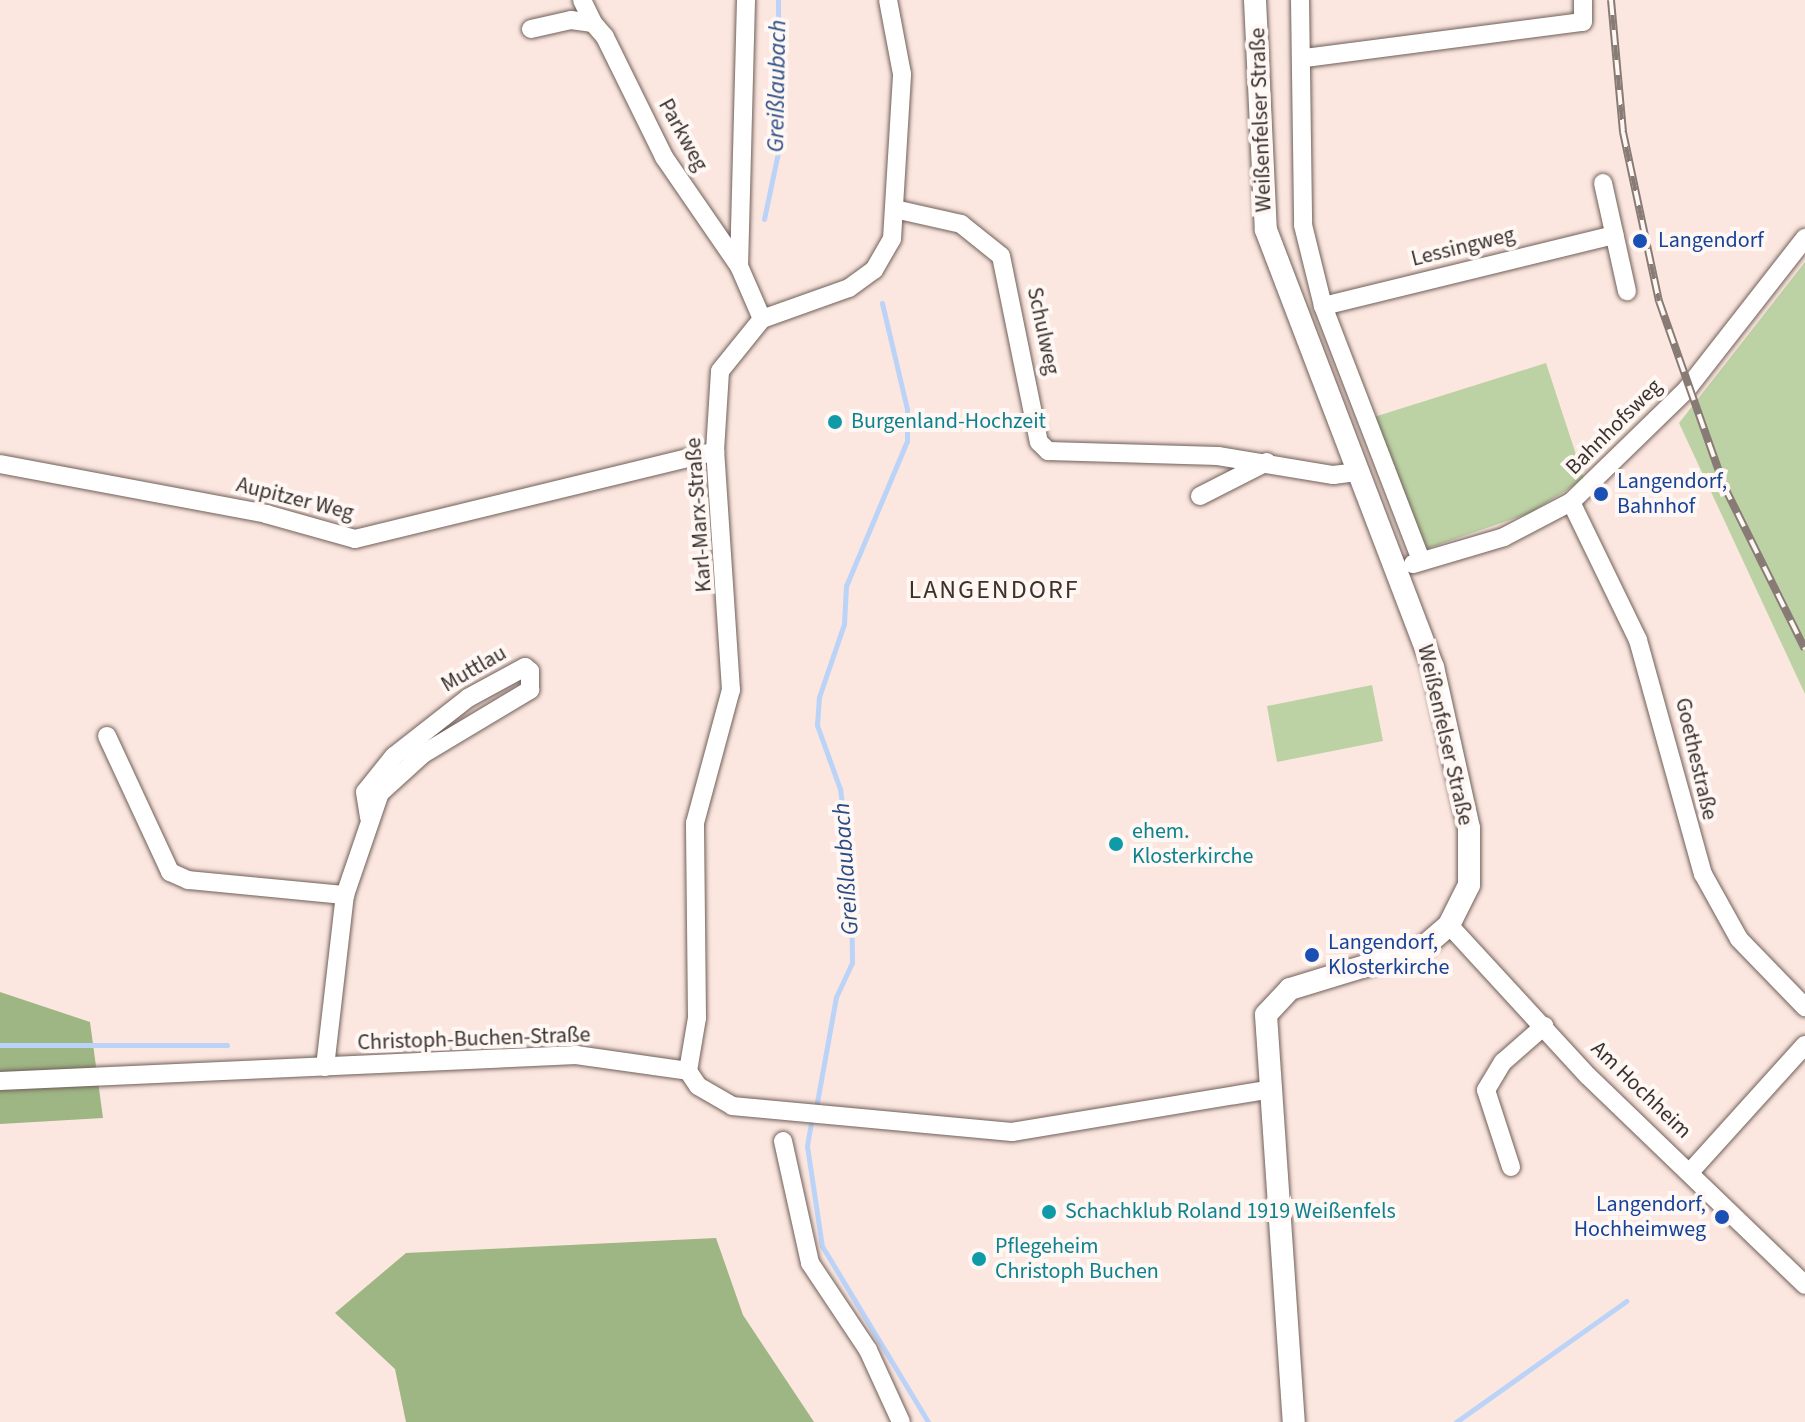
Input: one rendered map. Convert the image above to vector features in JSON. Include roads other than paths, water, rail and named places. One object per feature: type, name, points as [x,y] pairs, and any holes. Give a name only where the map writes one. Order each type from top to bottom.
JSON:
[{"type":"street","name":"Parkweg","points":[[582,0],[593,23],[624,65],[664,157],[739,266],[762,319]]},
{"type":"street","name":"Parkweg","points":[[739,266],[746,0]]},
{"type":"street","points":[[762,319],[849,288],[874,270],[899,210],[902,74],[888,0]]},
{"type":"street","name":"Weißenfelser Straße","points":[[1255,0],[1266,230],[1357,472],[1400,571],[1433,667],[1469,828],[1469,885],[1449,925],[1421,949],[1290,989],[1266,1015],[1266,1090],[1294,1422]]},
{"type":"street","points":[[1300,0],[1305,58],[1303,225],[1323,306],[1421,560]]},
{"type":"street","points":[[1305,58],[1583,22],[1583,0]]},
{"type":"street","points":[[531,29],[548,21],[593,23]]},
{"type":"street","points":[[1603,183],[1627,291]]},
{"type":"street","name":"Schulweg","points":[[899,210],[961,224],[1001,256],[1039,442],[1048,451],[1267,462],[1333,475],[1357,472]]},
{"type":"street","name":"Lessingweg","points":[[1323,306],[1614,235]]},
{"type":"street","name":"Bahnhofsweg","points":[[1400,571],[1421,560],[1504,537],[1571,502],[1679,397],[1805,238]]},
{"type":"street","name":"Karl-Marx-Straße","points":[[688,1071],[697,1018],[695,823],[731,690],[715,451],[720,371],[762,319]]},
{"type":"street","name":"Aupitzer Weg","points":[[0,464],[266,514],[355,539],[715,451]]},
{"type":"street","points":[[1200,496],[1267,462]]},
{"type":"street","name":"Goethestraße","points":[[1571,502],[1638,640],[1703,874],[1739,939],[1805,1007]]},
{"type":"street","name":"Muttlau","points":[[325,1067],[345,895],[369,818],[396,774],[530,690],[530,671],[525,667],[468,698],[387,762],[365,792],[369,818]]},
{"type":"street","points":[[107,736],[170,872],[194,881],[345,895]]},
{"type":"street","name":"Am Hochheim","points":[[1449,925],[1544,1026],[1691,1171],[1798,1264],[1805,1285]]},
{"type":"street","points":[[1511,1167],[1486,1090],[1503,1062],[1544,1026]]},
{"type":"street","points":[[1691,1171],[1805,1045]]},
{"type":"street","name":"Christoph-Buchen-Straße","points":[[0,1081],[576,1055],[688,1071]]},
{"type":"street","points":[[688,1071],[705,1092],[732,1106],[1037,1133],[1266,1090]]},
{"type":"street","points":[[783,1141],[810,1263],[868,1350],[901,1422]]},
{"type":"waterway","name":"Greißlaubach","points":[[764,219],[779,148],[778,0]]},
{"type":"waterway","name":"Greißlaubach","points":[[816,1108],[836,997],[852,963],[851,878],[840,789],[817,725],[819,697],[844,624],[846,586],[907,441],[907,409],[882,303]]},
{"type":"waterway","points":[[0,1045],[227,1045]]},
{"type":"waterway","name":"Greißlaubach","points":[[812,1117],[807,1146],[822,1246],[928,1422]]},
{"type":"waterway","points":[[1456,1422],[1626,1301]]},
{"type":"railway","points":[[1611,0],[1623,132],[1659,301],[1724,486],[1805,649]]},
{"type":"place","name":"Langendorf","points":[[1640,241]]},
{"type":"place","name":"Burgenland-Hochzeit","points":[[835,422]]},
{"type":"place","name":"Langendorf, Bahnhof","points":[[1601,494]]},
{"type":"place","name":"ehem. Klosterkirche","points":[[1116,844]]},
{"type":"place","name":"Langendorf, Klosterkirche","points":[[1312,955]]},
{"type":"place","name":"Schachklub Roland 1919 Weißenfels","points":[[1049,1212]]},
{"type":"place","name":"Langendorf, Hochheimweg","points":[[1722,1217]]},
{"type":"place","name":"Pflegeheim Christoph Buchen","points":[[979,1259]]},
{"type":"district","name":"LANGENDORF","points":[[994,590]]}]
